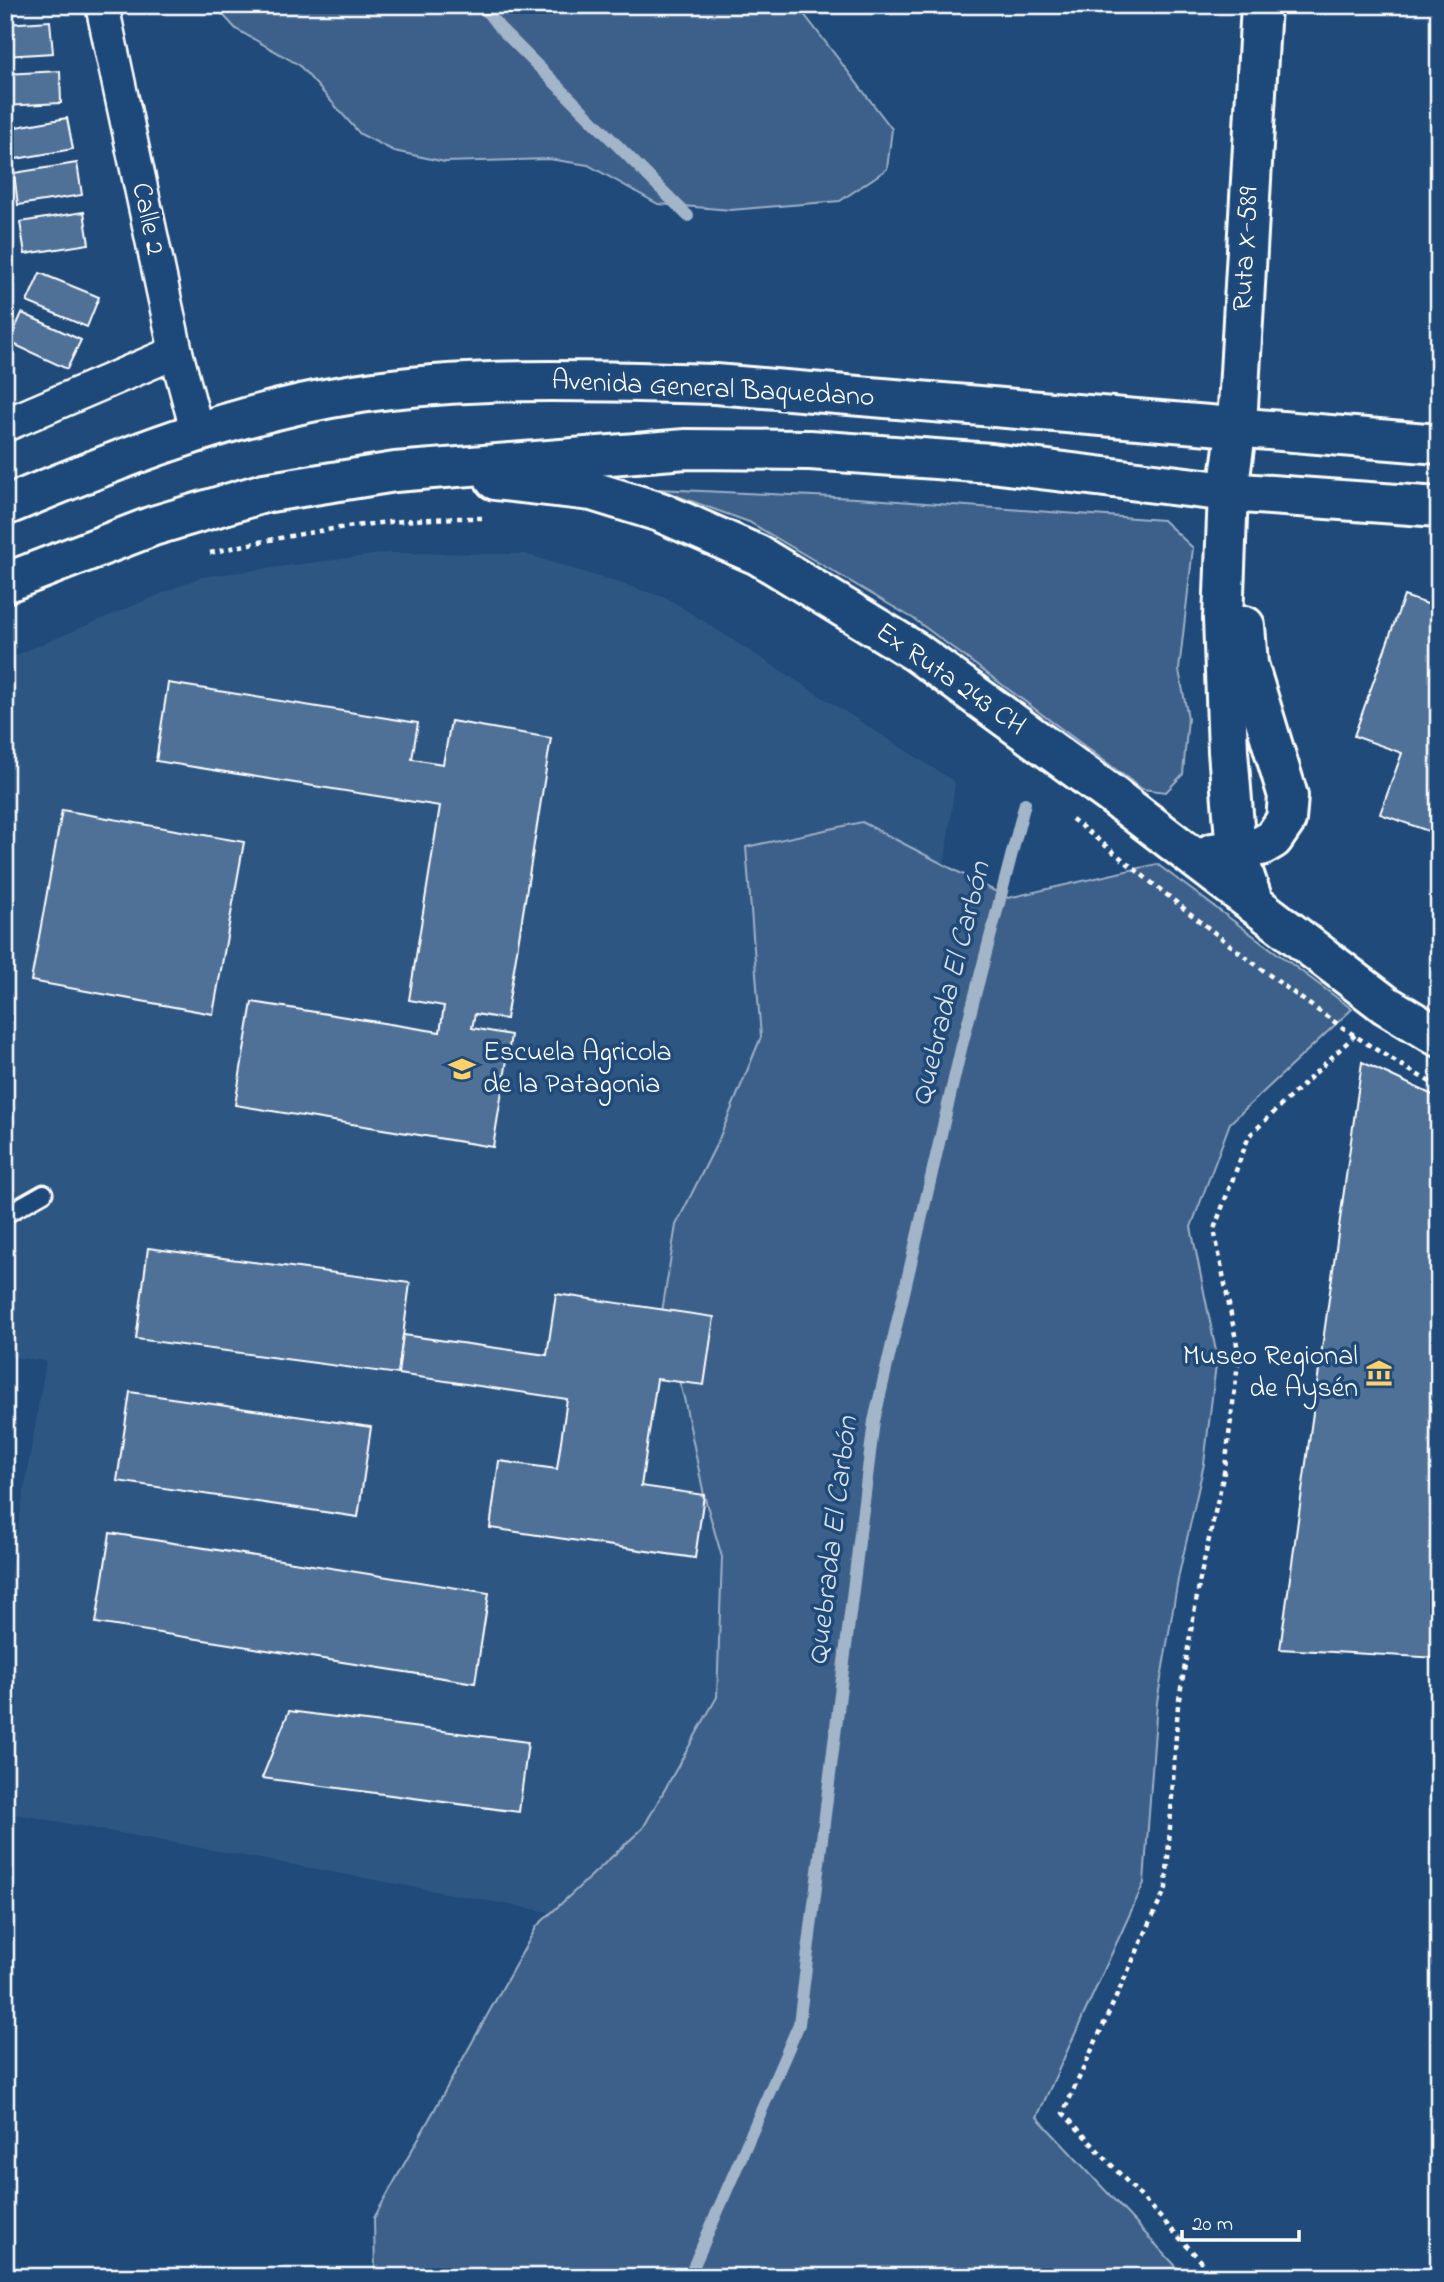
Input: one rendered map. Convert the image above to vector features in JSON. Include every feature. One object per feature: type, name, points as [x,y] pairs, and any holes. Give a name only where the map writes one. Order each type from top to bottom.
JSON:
[{"type":"main road","name":"Ruta X-589","points":[[1228,492],[1237,425],[1261,5]]},
{"type":"main road","name":"Avenida General Baquedano","points":[[5,506],[130,454],[197,432],[354,394],[484,383],[603,381],[715,384],[1237,425],[1439,444]]},
{"type":"main road","name":"Avenida General Baquedano","points":[[5,583],[153,526],[264,493],[396,472],[686,449],[810,450],[1060,470],[1228,492],[1439,507]]},
{"type":"main road","name":"Ex Ruta 243 CH","points":[[396,472],[592,491],[660,512],[758,555],[916,652],[1189,854],[1386,1005],[1439,1037]]},
{"type":"main road","points":[[1189,854],[1236,851],[1261,846],[1273,839],[1286,820],[1288,796],[1248,664],[1241,572],[1228,492]]},
{"type":"main road","points":[[1228,492],[1223,619],[1228,751],[1236,851],[1254,904]]},
{"type":"street","name":"Calle 2","points":[[102,5],[176,352],[197,432]]},
{"type":"street","points":[[5,425],[176,352]]},
{"type":"lane","points":[[5,1215],[44,1193]]},
{"type":"path","points":[[198,556],[292,533],[451,517],[489,518]]},
{"type":"path","points":[[1064,813],[1202,922],[1377,1053],[1439,1087]]},
{"type":"path","points":[[1216,2277],[1063,2113],[1166,1888],[1178,1704],[1200,1578],[1225,1468],[1239,1355],[1214,1229],[1249,1136],[1386,1005]]},
{"type":"shaded area","points":[[214,5],[797,5],[892,129],[887,169],[840,201],[731,210],[658,204],[588,165],[549,159],[445,162],[394,151],[360,134],[299,65],[236,29]]},
{"type":"shaded area","points":[[658,489],[856,498],[1163,520],[1193,548],[1179,670],[1188,718],[1183,774],[1166,792],[1142,789],[914,619],[749,522]]},
{"type":"shaded area","name":"Escuela Agricola de la Patagonia","points":[[388,553],[525,554],[667,598],[955,782],[805,1959],[5,1812],[5,1604],[46,1361],[5,1356],[5,660],[201,577]]},
{"type":"shaded area","points":[[862,822],[1008,898],[1157,864],[1352,1009],[1230,1123],[1191,1227],[1217,1356],[1204,1464],[1179,1574],[1157,1702],[1144,1883],[1037,2117],[1186,2277],[375,2277],[374,2218],[537,1926],[643,1828],[717,1697],[722,1557],[704,1495],[684,1398],[661,1318],[676,1225],[719,1139],[761,1037],[746,847]]},
{"type":"building","points":[[5,5],[50,5],[50,7],[5,10]]},
{"type":"building","points":[[50,21],[53,53],[5,56],[5,24]]},
{"type":"building","points":[[60,71],[61,103],[5,106],[5,74]]},
{"type":"building","points":[[67,118],[73,149],[10,160],[5,129]]},
{"type":"building","points":[[77,163],[82,195],[18,205],[14,173]]},
{"type":"building","points":[[84,212],[89,244],[25,254],[20,222]]},
{"type":"building","points":[[40,273],[99,297],[87,327],[27,302]]},
{"type":"building","points":[[22,313],[81,340],[67,369],[9,342]]},
{"type":"building","points":[[1404,596],[1439,608],[1439,809],[1431,832],[1380,814],[1402,753],[1354,736]]},
{"type":"building","points":[[168,683],[418,723],[412,759],[443,764],[451,721],[551,738],[506,1019],[475,1014],[472,1028],[511,1035],[493,1147],[235,1105],[252,1002],[440,1032],[444,1006],[409,1000],[440,806],[156,761]]},
{"type":"building","points":[[62,810],[244,842],[213,1014],[31,981]]},
{"type":"building","name":"Museo Regional de Aysén","points":[[1362,1062],[1439,1098],[1439,1658],[1280,1649]]},
{"type":"building","points":[[148,1248],[410,1283],[398,1374],[136,1339]]},
{"type":"building","points":[[556,1294],[714,1317],[704,1385],[657,1379],[641,1486],[704,1495],[695,1558],[490,1528],[499,1461],[557,1469],[567,1399],[398,1374],[403,1335],[547,1355]]},
{"type":"building","points":[[130,1392],[371,1427],[358,1517],[117,1481]]},
{"type":"building","points":[[110,1533],[489,1593],[475,1683],[96,1623]]},
{"type":"building","points":[[289,1711],[528,1742],[519,1812],[262,1778]]},
{"type":"waterway","name":"Quebrada El Carbón","points":[[482,5],[499,27],[688,216]]},
{"type":"waterway","name":"Quebrada El Carbón","points":[[689,2277],[799,2024],[874,1421],[961,1049],[1025,803]]},
{"type":"place","name":"Escuela Agricola de la Patagonia","points":[[462,1069]]},
{"type":"place","name":"Museo Regional de Aysén","points":[[1379,1373]]}]
